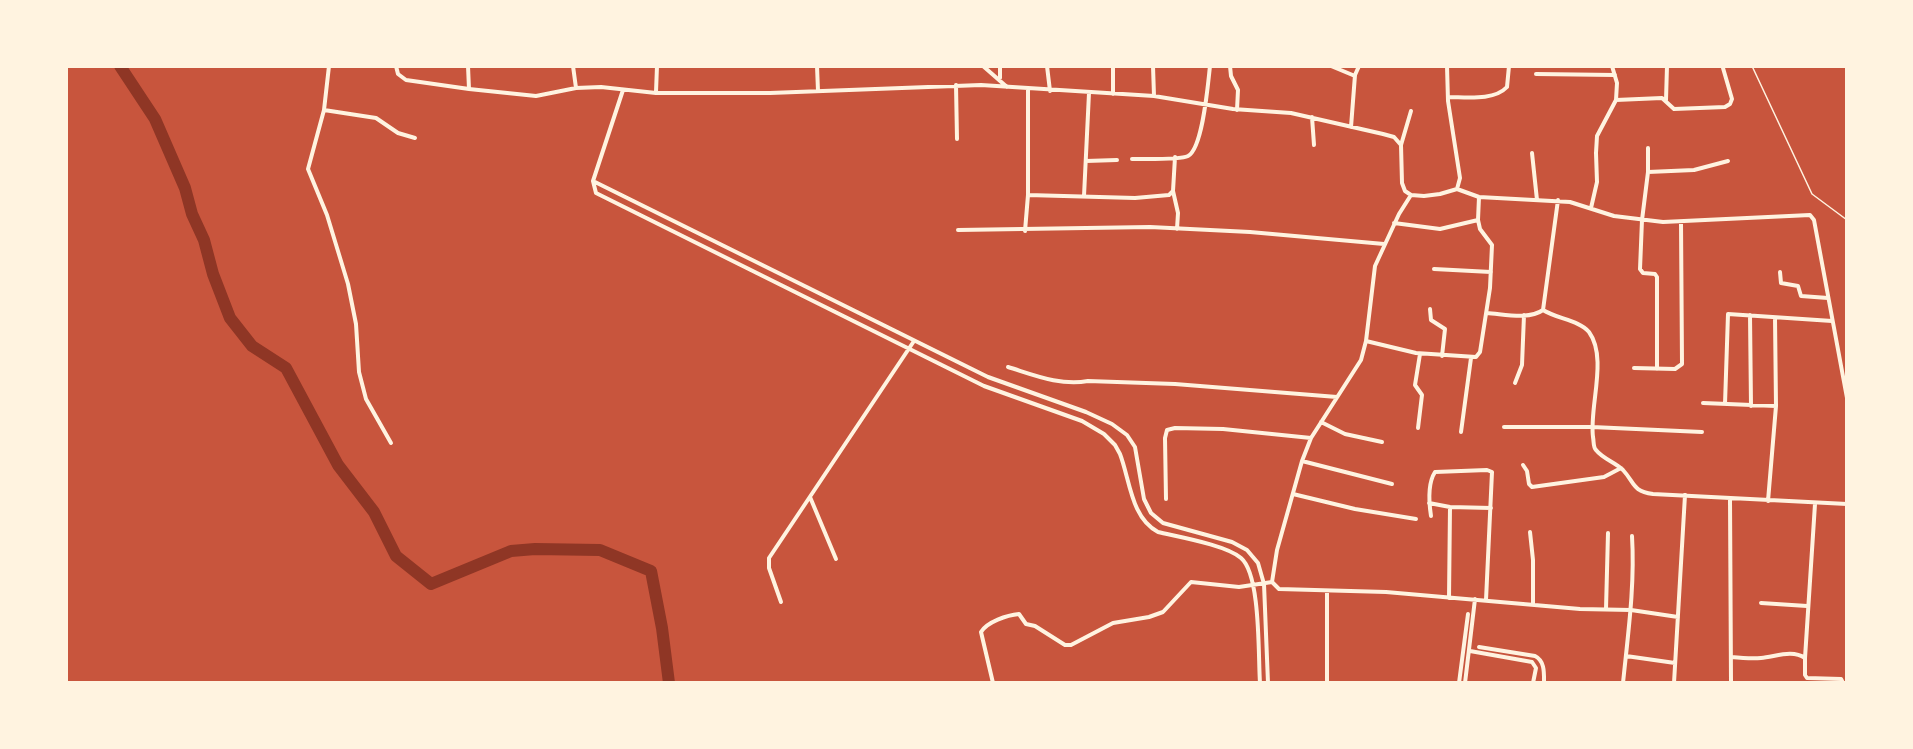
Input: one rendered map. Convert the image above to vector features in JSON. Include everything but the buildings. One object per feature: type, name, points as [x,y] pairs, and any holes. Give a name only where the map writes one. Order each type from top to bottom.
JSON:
[{"type":"street","points":[[329,66],[324,110],[308,170],[327,215],[348,284],[356,324],[359,372],[366,399],[391,443]]},
{"type":"street","points":[[396,66],[398,74],[406,80],[536,96],[576,88],[601,87],[657,93],[818,91],[956,85],[1154,96],[1238,110],[1275,111],[1312,117],[1394,137],[1401,145]]},
{"type":"street","points":[[468,66],[469,89]]},
{"type":"street","points":[[573,66],[576,88]]},
{"type":"street","points":[[657,66],[657,93]]},
{"type":"street","points":[[817,66],[818,91]]},
{"type":"street","points":[[983,66],[1007,87]]},
{"type":"street","points":[[1000,66],[1000,79]]},
{"type":"street","points":[[1047,66],[1050,91]]},
{"type":"street","points":[[1113,66],[1113,94]]},
{"type":"street","points":[[1153,66],[1154,96]]},
{"type":"street","points":[[1132,159],[1189,155],[1195,150],[1205,105],[1210,66]]},
{"type":"street","points":[[1230,66],[1231,76],[1238,90],[1238,110]]},
{"type":"street","points":[[1331,66],[1354,76]]},
{"type":"street","points":[[1351,128],[1354,76],[1359,66]]},
{"type":"street","points":[[1447,66],[1448,97],[1460,178],[1457,189]]},
{"type":"street","points":[[1448,97],[1487,97],[1500,92],[1507,87],[1509,66]]},
{"type":"street","points":[[1591,208],[1597,182],[1598,136],[1617,100],[1618,89],[1612,66]]},
{"type":"street","points":[[1666,100],[1667,66]]},
{"type":"street","points":[[1617,100],[1658,98],[1666,100],[1674,109],[1725,107],[1730,105],[1732,99],[1723,68]]},
{"type":"street","points":[[1536,74],[1615,75]]},
{"type":"street","points":[[956,85],[957,139]]},
{"type":"street","points":[[623,90],[593,181],[596,193],[984,386],[1082,421],[1104,434],[1120,454],[1138,511],[1150,528],[1228,551],[1241,558],[1249,567],[1255,586],[1260,683]]},
{"type":"street","points":[[1025,231],[1028,195],[1028,90]]},
{"type":"street","points":[[1084,196],[1089,93]]},
{"type":"street","points":[[324,110],[376,118],[398,133],[415,138]]},
{"type":"street","points":[[1411,111],[1401,145],[1402,183],[1411,195],[1440,194],[1457,189],[1479,197],[1558,200],[1614,216],[1642,220],[1681,222],[1806,214],[1813,217],[1847,398]]},
{"type":"street","points":[[1312,117],[1314,144]]},
{"type":"street","points":[[1648,148],[1648,172],[1642,220],[1641,272],[1655,274],[1657,278],[1657,369]]},
{"type":"street","points":[[1532,153],[1537,200]]},
{"type":"street","points":[[1175,157],[1173,190],[1178,213],[1177,229]]},
{"type":"street","points":[[1086,161],[1117,160]]},
{"type":"street","points":[[1648,172],[1694,170],[1728,161]]},
{"type":"street","points":[[593,181],[988,378],[1086,412],[1112,424],[1127,435],[1135,447],[1144,499],[1150,513],[1163,523],[1232,542],[1247,550],[1258,563],[1264,584],[1268,683]]},
{"type":"street","points":[[1028,195],[1154,197],[1169,195],[1173,190]]},
{"type":"street","points":[[1411,195],[1384,244],[1373,276],[1366,341],[1361,360],[1311,438],[1302,460],[1277,550],[1272,582],[1278,589],[1386,592],[1584,610],[1631,610],[1678,617]]},
{"type":"street","points":[[1366,341],[1420,354],[1476,357],[1487,313],[1492,245],[1480,229],[1479,197]]},
{"type":"street","points":[[1544,310],[1558,200]]},
{"type":"street","points":[[1394,223],[1440,228],[1478,220]]},
{"type":"street","points":[[1634,368],[1675,369],[1680,367],[1682,361],[1681,222]]},
{"type":"street","points":[[679,234],[682,226]]},
{"type":"street","points":[[958,231],[1120,227],[1250,232],[1384,244]]},
{"type":"street","points":[[1434,270],[1491,272]]},
{"type":"street","points":[[1780,272],[1781,283],[1797,286],[1801,296],[1828,298]]},
{"type":"street","points":[[834,312],[838,303]]},
{"type":"street","points":[[1430,309],[1431,320],[1445,330],[1442,356]]},
{"type":"street","points":[[1487,313],[1524,315],[1536,314],[1544,310]]},
{"type":"street","points":[[1544,310],[1557,318],[1583,326],[1593,340],[1597,366],[1592,427],[1596,450],[1621,468],[1637,489],[1653,494],[1847,504]]},
{"type":"street","points":[[1725,404],[1727,315],[1731,313],[1832,321]]},
{"type":"street","points":[[1515,383],[1522,365],[1524,315]]},
{"type":"street","points":[[1750,315],[1750,406]]},
{"type":"street","points":[[1768,501],[1776,406],[1775,318]]},
{"type":"street","points":[[781,602],[768,568],[769,558],[914,341]]},
{"type":"street","points":[[1418,428],[1422,395],[1415,385],[1420,354]]},
{"type":"street","points":[[1461,432],[1471,358]]},
{"type":"street","points":[[1008,367],[1057,381],[1074,383],[1088,381],[1153,383],[1337,397]]},
{"type":"street","points":[[1703,403],[1776,406]]},
{"type":"street","points":[[1321,422],[1345,434],[1382,442]]},
{"type":"street","points":[[1504,427],[1592,427],[1702,432]]},
{"type":"street","points":[[1166,499],[1165,438],[1167,430],[1175,428],[1223,429],[1311,438]]},
{"type":"street","points":[[1302,460],[1392,484]]},
{"type":"street","points":[[1523,465],[1532,487],[1604,477],[1621,468]]},
{"type":"street","points":[[1431,516],[1429,503],[1432,477],[1435,472],[1486,470],[1492,472],[1486,600]]},
{"type":"street","points":[[1293,494],[1355,509],[1416,519]]},
{"type":"street","points":[[1674,683],[1685,495]]},
{"type":"street","points":[[809,496],[836,559]]},
{"type":"street","points":[[1730,499],[1731,683]]},
{"type":"street","points":[[1429,503],[1450,507],[1491,508]]},
{"type":"street","points":[[1815,504],[1807,606],[1805,675],[1807,678],[1841,679],[1844,683]]},
{"type":"street","points":[[1449,598],[1450,507]]},
{"type":"street","points":[[1530,532],[1533,561],[1533,605]]},
{"type":"street","points":[[1605,609],[1608,533]]},
{"type":"street","points":[[1623,683],[1631,610],[1634,558],[1632,536]]},
{"type":"street","points":[[993,683],[981,632],[986,626],[1013,615],[1018,614],[1026,624],[1035,626],[1065,645],[1071,645],[1113,623],[1149,617],[1163,612],[1191,582],[1227,587],[1255,586],[1272,582]]},
{"type":"street","points":[[1327,591],[1327,683]]},
{"type":"street","points":[[1465,683],[1475,599]]},
{"type":"street","points":[[1761,603],[1807,606]]},
{"type":"street","points":[[1459,683],[1468,614]]},
{"type":"street","points":[[1479,647],[1535,656],[1540,659],[1543,667],[1544,683]]},
{"type":"street","points":[[1470,651],[1532,662],[1536,668],[1533,683]]},
{"type":"street","points":[[1731,657],[1759,658],[1796,654],[1805,658]]},
{"type":"street","points":[[1626,656],[1675,663]]},
{"type":"lane","points":[[1752,66],[1812,194],[1847,220]]},
{"type":"waterway","points":[[120,66],[155,119],[185,188],[192,214],[204,240],[213,274],[230,318],[252,346],[286,368],[338,465],[374,512],[396,556],[431,584],[511,551],[535,549],[600,550],[651,571],[662,628],[669,683]]}]
